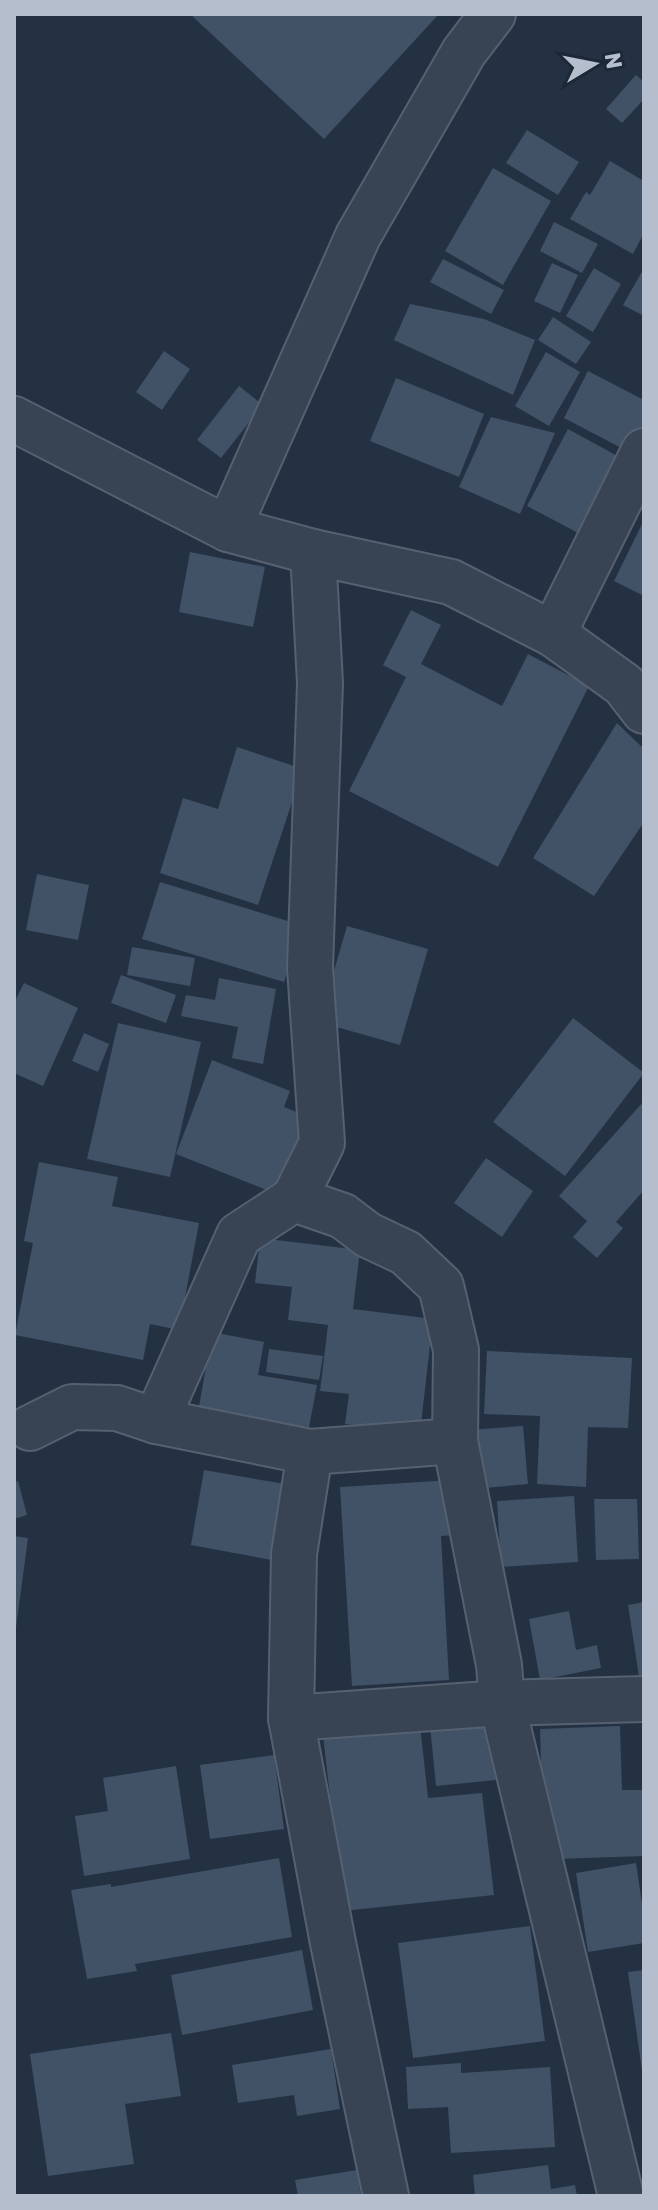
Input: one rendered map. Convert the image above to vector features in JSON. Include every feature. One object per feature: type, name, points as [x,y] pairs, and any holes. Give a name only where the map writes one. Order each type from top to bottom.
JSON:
[{"type":"street","points":[[228,529],[358,236],[464,52],[493,14]]},
{"type":"street","points":[[14,419],[228,529],[313,552],[451,582],[553,634],[624,685],[644,711]]},
{"type":"street","points":[[553,634],[644,451]]},
{"type":"street","points":[[156,1421],[239,1235],[294,1199],[322,1143],[310,968],[320,683],[313,552]]},
{"type":"street","points":[[294,1199],[343,1216],[368,1235],[406,1253],[441,1286],[456,1350],[455,1441],[499,1665],[502,1703],[621,2196]]},
{"type":"street","points":[[30,1428],[72,1407],[117,1408],[156,1421],[310,1452],[455,1441]]},
{"type":"street","points":[[310,1452],[294,1554],[291,1718],[333,1943],[386,2196]]},
{"type":"street","points":[[291,1718],[502,1703],[644,1699]]},
{"type":"building","points":[[190,14],[439,14],[324,139]]},
{"type":"building","points":[[636,75],[644,82],[644,99],[622,123],[606,109]]},
{"type":"building","points":[[527,130],[579,162],[558,195],[506,163]]},
{"type":"building","points":[[610,161],[644,181],[644,233],[633,254],[570,219],[586,192],[590,195]]},
{"type":"building","points":[[493,168],[551,201],[503,285],[445,251]]},
{"type":"building","points":[[554,222],[598,244],[582,273],[540,251]]},
{"type":"building","points":[[443,259],[504,290],[491,314],[430,282]]},
{"type":"building","points":[[552,263],[578,275],[560,313],[534,301]]},
{"type":"building","points":[[594,268],[621,284],[593,332],[566,316]]},
{"type":"building","points":[[644,268],[644,316],[623,305]]},
{"type":"building","points":[[410,304],[484,319],[535,340],[513,395],[394,340]]},
{"type":"building","points":[[553,317],[591,342],[576,364],[538,340]]},
{"type":"building","points":[[164,351],[190,369],[162,410],[136,392]]},
{"type":"building","points":[[546,352],[580,372],[549,426],[515,406]]},
{"type":"building","points":[[588,371],[644,400],[644,429],[631,453],[564,418]]},
{"type":"building","points":[[396,378],[484,414],[459,477],[370,441]]},
{"type":"building","points":[[239,386],[263,405],[221,458],[197,440]]},
{"type":"building","points":[[491,417],[555,433],[520,514],[459,487]]},
{"type":"building","points":[[568,429],[623,459],[582,535],[527,506]]},
{"type":"building","points":[[644,520],[644,596],[614,581]]},
{"type":"building","points":[[190,552],[265,567],[253,627],[179,612]]},
{"type":"building","points":[[411,610],[441,625],[421,664],[502,706],[528,654],[589,686],[498,867],[349,791],[406,677],[383,665]]},
{"type":"building","points":[[617,723],[644,749],[644,822],[594,896],[533,858]]},
{"type":"building","points":[[237,747],[303,769],[258,905],[160,873],[183,798],[218,809]]},
{"type":"building","points":[[37,874],[89,885],[78,940],[26,930]]},
{"type":"building","points":[[160,882],[301,925],[284,982],[142,939]]},
{"type":"building","points":[[347,926],[428,949],[400,1045],[319,1022]]},
{"type":"building","points":[[132,947],[195,958],[190,986],[127,975]]},
{"type":"building","points":[[121,975],[176,995],[166,1023],[111,1003]]},
{"type":"building","points":[[219,978],[276,989],[263,1064],[232,1058],[238,1027],[181,1016],[186,995],[215,1000]]},
{"type":"building","points":[[24,983],[78,1008],[43,1086],[14,1073],[14,1003]]},
{"type":"building","points":[[573,1018],[644,1073],[565,1176],[493,1122]]},
{"type":"building","points":[[118,1023],[201,1042],[170,1177],[87,1159]]},
{"type":"building","points":[[84,1033],[109,1044],[98,1072],[72,1061]]},
{"type":"building","points":[[212,1060],[290,1091],[284,1107],[312,1118],[282,1196],[176,1154]]},
{"type":"building","points":[[644,1101],[644,1190],[616,1222],[623,1228],[597,1258],[573,1237],[587,1221],[559,1196]]},
{"type":"building","points":[[486,1158],[533,1191],[502,1237],[454,1203]]},
{"type":"building","points":[[39,1162],[118,1177],[112,1206],[199,1223],[179,1330],[150,1324],[143,1360],[15,1335],[33,1243],[24,1241]]},
{"type":"building","points":[[260,1238],[360,1250],[353,1309],[433,1319],[420,1433],[345,1424],[349,1394],[320,1391],[328,1325],[288,1320],[292,1287],[255,1283]]},
{"type":"building","points":[[212,1332],[264,1342],[258,1375],[317,1385],[307,1438],[197,1418]]},
{"type":"building","points":[[269,1349],[323,1356],[319,1380],[266,1372]]},
{"type":"building","points":[[487,1351],[632,1358],[628,1428],[588,1427],[586,1487],[537,1484],[540,1416],[484,1414]]},
{"type":"building","points":[[523,1426],[528,1484],[473,1489],[468,1430]]},
{"type":"building","points":[[204,1470],[302,1487],[288,1563],[191,1545]]},
{"type":"building","points":[[452,1480],[456,1535],[441,1536],[449,1680],[352,1686],[340,1487]]},
{"type":"building","points":[[18,1481],[27,1515],[14,1519],[14,1482]]},
{"type":"building","points":[[574,1496],[578,1562],[501,1567],[497,1501]]},
{"type":"building","points":[[594,1499],[637,1499],[639,1559],[596,1560]]},
{"type":"building","points":[[14,1536],[28,1538],[16,1628],[14,1628]]},
{"type":"building","points":[[644,1602],[644,1683],[640,1683],[628,1605]]},
{"type":"building","points":[[569,1611],[576,1650],[597,1645],[601,1668],[540,1680],[529,1619]]},
{"type":"building","points":[[419,1716],[428,1798],[482,1793],[494,1895],[343,1911],[322,1726]]},
{"type":"building","points":[[489,1719],[496,1780],[436,1786],[430,1726]]},
{"type":"building","points":[[620,1726],[622,1790],[644,1790],[644,1856],[557,1859],[557,1832],[543,1832],[540,1729]]},
{"type":"building","points":[[274,1755],[284,1829],[210,1839],[200,1765]]},
{"type":"building","points":[[176,1766],[190,1859],[84,1876],[75,1816],[108,1811],[103,1778]]},
{"type":"building","points":[[279,1858],[292,1937],[135,1964],[137,1971],[87,1979],[71,1890],[111,1884],[111,1887]]},
{"type":"building","points":[[636,1863],[644,1917],[644,1943],[588,1952],[576,1873]]},
{"type":"building","points":[[530,1926],[545,2041],[413,2058],[398,1943]]},
{"type":"building","points":[[302,1950],[313,2010],[182,2035],[171,1975]]},
{"type":"building","points":[[644,1970],[644,2071],[642,2071],[628,1972]]},
{"type":"building","points":[[171,2033],[181,2096],[125,2104],[134,2164],[48,2176],[30,2054]]},
{"type":"building","points":[[331,2049],[340,2109],[297,2116],[294,2095],[238,2103],[232,2065]]},
{"type":"building","points":[[461,2063],[461,2073],[550,2067],[555,2147],[451,2153],[448,2107],[408,2109],[406,2067]]},
{"type":"building","points":[[548,2165],[551,2189],[575,2185],[577,2196],[475,2196],[473,2175]]},
{"type":"building","points":[[357,2170],[361,2196],[298,2196],[295,2180]]}]
